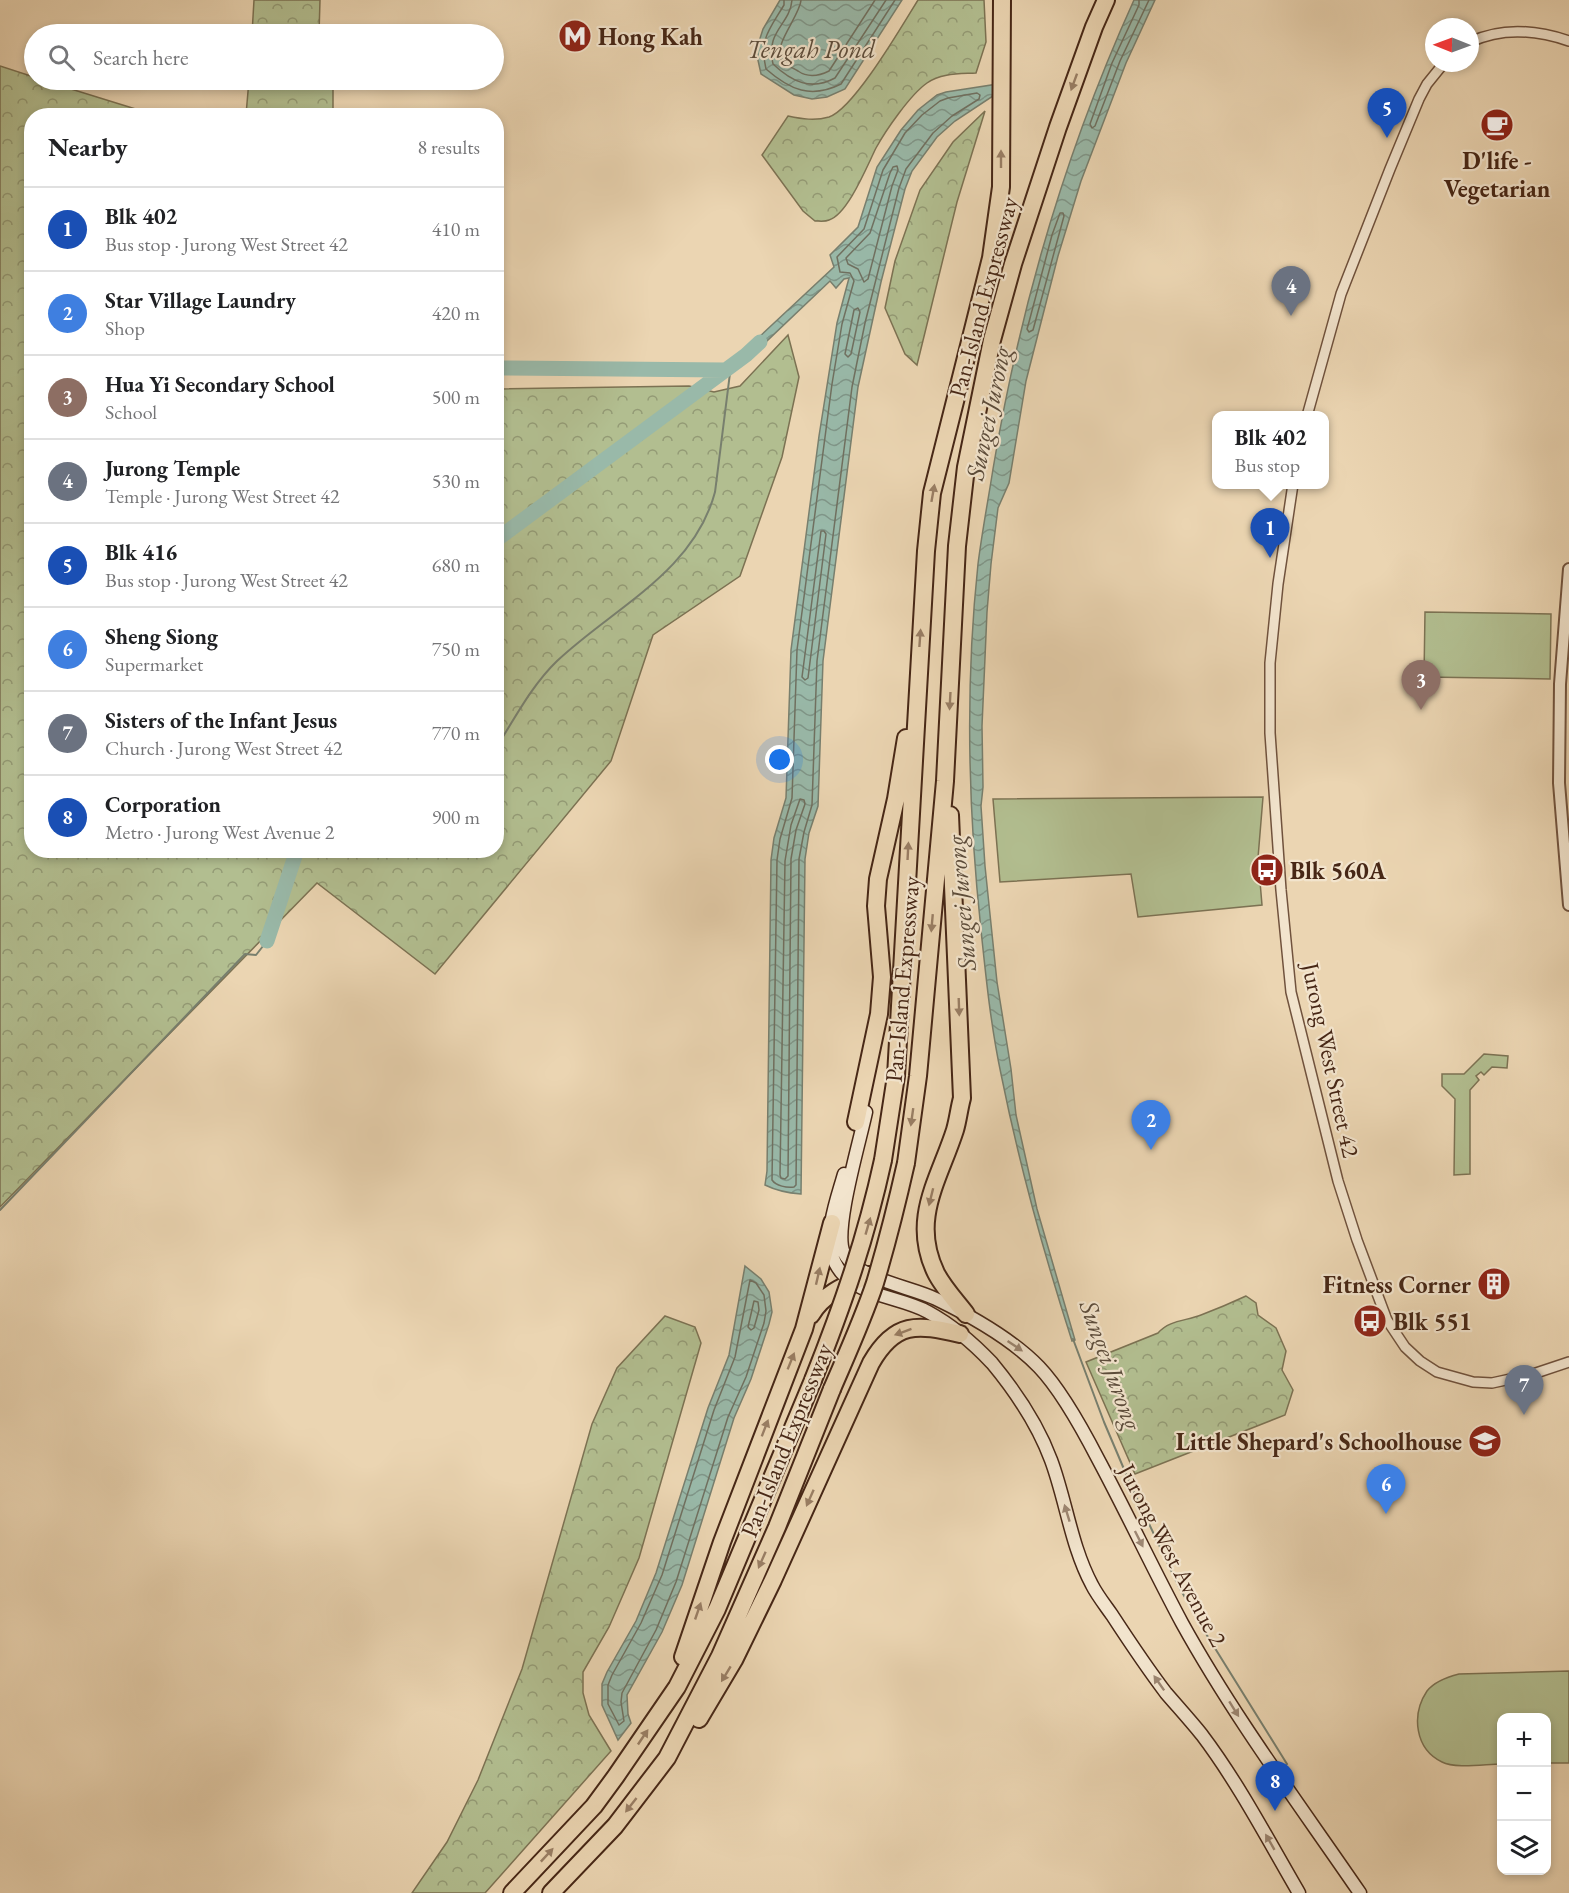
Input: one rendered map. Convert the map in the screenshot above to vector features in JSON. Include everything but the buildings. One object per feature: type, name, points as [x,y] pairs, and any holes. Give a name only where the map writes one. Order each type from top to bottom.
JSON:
[{"type":"highway","name":"Pan-Island Expressway","points":[[512,1893],[594,1806],[677,1687],[717,1609],[813,1380],[853,1275],[870,1216],[883,1160],[896,1076],[917,696],[932,494],[991,258],[1001,188],[1002,0]]},
{"type":"highway","name":"Pan-Island Expressway","points":[[551,1893],[615,1826],[667,1758],[720,1656],[777,1527],[855,1336],[874,1285],[892,1224],[906,1163],[918,1076],[946,760],[957,546],[966,466],[992,340],[1013,264],[1058,127],[1106,0]]},
{"type":"highway","points":[[1094,27],[1112,0]]},
{"type":"highway","points":[[856,1122],[879,1014],[882,977],[876,906],[878,879],[896,798],[903,753],[917,696]]},
{"type":"highway","points":[[946,760],[953,867],[962,1098],[955,1129],[929,1197],[926,1225],[927,1247],[936,1274],[966,1314]]},
{"type":"highway","points":[[804,1329],[832,1223]]},
{"type":"highway","points":[[677,1687],[680,1664],[722,1542],[804,1329],[814,1309],[825,1298],[844,1285],[869,1275]]},
{"type":"highway","points":[[667,1758],[698,1721],[735,1660],[881,1346],[893,1335],[916,1328],[936,1328],[960,1334]]},
{"type":"main road","name":"Jurong West Avenue 2","points":[[866,1077],[870,1093],[842,1220],[841,1244],[844,1254],[850,1262],[869,1275],[933,1297],[966,1314],[1021,1350],[1041,1369],[1083,1431],[1183,1623],[1239,1718],[1360,1893]]},
{"type":"main road","points":[[856,1122],[832,1223],[833,1258],[840,1270],[852,1282],[876,1294],[907,1302],[927,1311],[960,1334],[990,1362],[1027,1412],[1051,1460],[1081,1560],[1092,1585],[1165,1692],[1202,1736],[1239,1790],[1299,1893]]},
{"type":"street","points":[[1479,38],[1491,33],[1516,31],[1547,34],[1569,41]]},
{"type":"street","points":[[1308,411],[1341,294],[1419,99],[1437,72]]},
{"type":"street","name":"Jurong West Street 42","points":[[1292,489],[1278,584],[1270,663],[1270,733],[1291,992],[1338,1181],[1387,1320],[1406,1347],[1420,1361],[1437,1372],[1473,1382],[1492,1383],[1533,1374],[1569,1362]]},
{"type":"street","points":[[1569,569],[1560,684],[1559,783],[1569,905]]},
{"type":"green space","points":[[254,0],[320,0],[319,24],[253,24]]},
{"type":"green space","points":[[918,0],[984,0],[986,42],[976,73],[938,77],[920,89],[886,132],[843,209],[829,220],[815,221],[803,211],[762,155],[788,116],[819,119],[829,117],[839,111],[864,83]]},
{"type":"green space","points":[[0,66],[24,74],[24,90],[74,90],[132,108],[24,108],[24,858],[504,858],[504,389],[689,386],[714,392],[740,386],[788,335],[799,377],[782,457],[740,576],[653,635],[611,761],[435,974],[317,883],[0,1207]]},
{"type":"green space","points":[[248,90],[333,90],[333,108],[247,108]]},
{"type":"green space","points":[[985,111],[957,202],[917,365],[905,354],[885,308],[895,261],[920,190],[953,142]]},
{"type":"green space","points":[[1425,612],[1551,614],[1550,679],[1424,677]]},
{"type":"green space","points":[[1263,797],[1258,858],[1262,905],[1138,917],[1131,874],[1000,882],[993,799]]},
{"type":"green space","points":[[1484,1054],[1508,1056],[1507,1068],[1492,1067],[1484,1075],[1481,1072],[1476,1076],[1479,1080],[1470,1090],[1470,1174],[1454,1175],[1455,1099],[1442,1086],[1442,1074],[1464,1074]]},
{"type":"green space","points":[[1246,1296],[1256,1303],[1258,1315],[1276,1328],[1286,1351],[1282,1370],[1293,1390],[1285,1415],[1135,1474],[1086,1362],[1158,1333],[1172,1323],[1201,1315]]},
{"type":"green space","points":[[665,1316],[695,1327],[701,1343],[639,1558],[609,1627],[583,1672],[583,1693],[589,1715],[611,1751],[485,1893],[412,1893],[447,1842],[478,1780],[522,1669],[592,1424],[617,1368]]},
{"type":"green space","points":[[1569,1671],[1569,1763],[1551,1763],[1551,1713],[1497,1713],[1497,1764],[1462,1766],[1442,1762],[1433,1756],[1426,1749],[1418,1731],[1422,1700],[1434,1685],[1459,1674]]},
{"type":"water","name":"Tengah Pond","points":[[780,0],[902,0],[845,89],[827,97],[812,99],[794,95],[761,74],[756,51],[763,29]]},
{"type":"water","name":"Sungei Jurong","points":[[1134,0],[1155,0],[1126,63],[1081,181],[1058,256],[1026,381],[1009,483],[998,508],[987,612],[981,806],[997,982],[1016,1115],[1037,1209],[1075,1340],[1072,1341],[1024,1175],[1008,1108],[992,1020],[973,839],[970,747],[971,656],[978,564],[985,516],[1017,348],[1048,230],[1067,171],[1087,114]]},
{"type":"water","points":[[998,84],[996,94],[955,121],[937,137],[912,171],[905,189],[881,282],[858,387],[823,661],[818,806],[809,833],[805,859],[801,1194],[787,1192],[765,1185],[771,860],[774,838],[786,798],[791,650],[819,436],[837,323],[849,278],[844,279],[836,288],[830,281],[749,358],[742,353],[834,267],[830,255],[858,227],[877,167],[901,130],[918,110],[937,95],[946,92]]},
{"type":"water","points":[[745,1266],[761,1279],[769,1292],[772,1312],[769,1324],[751,1379],[734,1418],[682,1585],[662,1632],[627,1695],[631,1723],[618,1740],[602,1705],[602,1684],[636,1621],[656,1573],[708,1408],[729,1355]]},
{"type":"waterway","points":[[504,534],[746,355],[760,342]]},
{"type":"waterway","points":[[504,735],[524,702],[548,670],[579,642],[649,587],[671,567],[689,545],[704,520],[715,492],[731,365]]},
{"type":"waterway","points":[[504,368],[725,370]]},
{"type":"waterway","points":[[267,941],[294,858]]},
{"type":"waterway","points":[[0,1210],[245,954],[256,955],[267,941]]},
{"type":"waterway","name":"Sungei Jurong","points":[[1073,1339],[1132,1488],[1179,1587],[1287,1764]]},
{"type":"place","name":"Hong Kah","points":[[575,36]]},
{"type":"place","name":"D'life - Vegetarian","points":[[1497,125]]},
{"type":"place","name":"Blk 416","points":[[1387,138]]},
{"type":"place","name":"Jurong Temple","points":[[1291,316]]},
{"type":"place","name":"Blk 402","points":[[1270,558]]},
{"type":"place","name":"Hua Yi Secondary School","points":[[1421,710]]},
{"type":"place","name":"Blk 560A","points":[[1267,870]]},
{"type":"place","name":"Star Village Laundry","points":[[1151,1150]]},
{"type":"place","name":"Fitness Corner","points":[[1494,1284]]},
{"type":"place","name":"Blk 551","points":[[1370,1321]]},
{"type":"place","name":"Sisters of the Infant Jesus","points":[[1524,1415]]},
{"type":"place","name":"Little Shepard's Schoolhouse","points":[[1485,1441]]},
{"type":"place","name":"Sheng Siong","points":[[1386,1514]]},
{"type":"place","name":"Corporation","points":[[1275,1811]]}]
